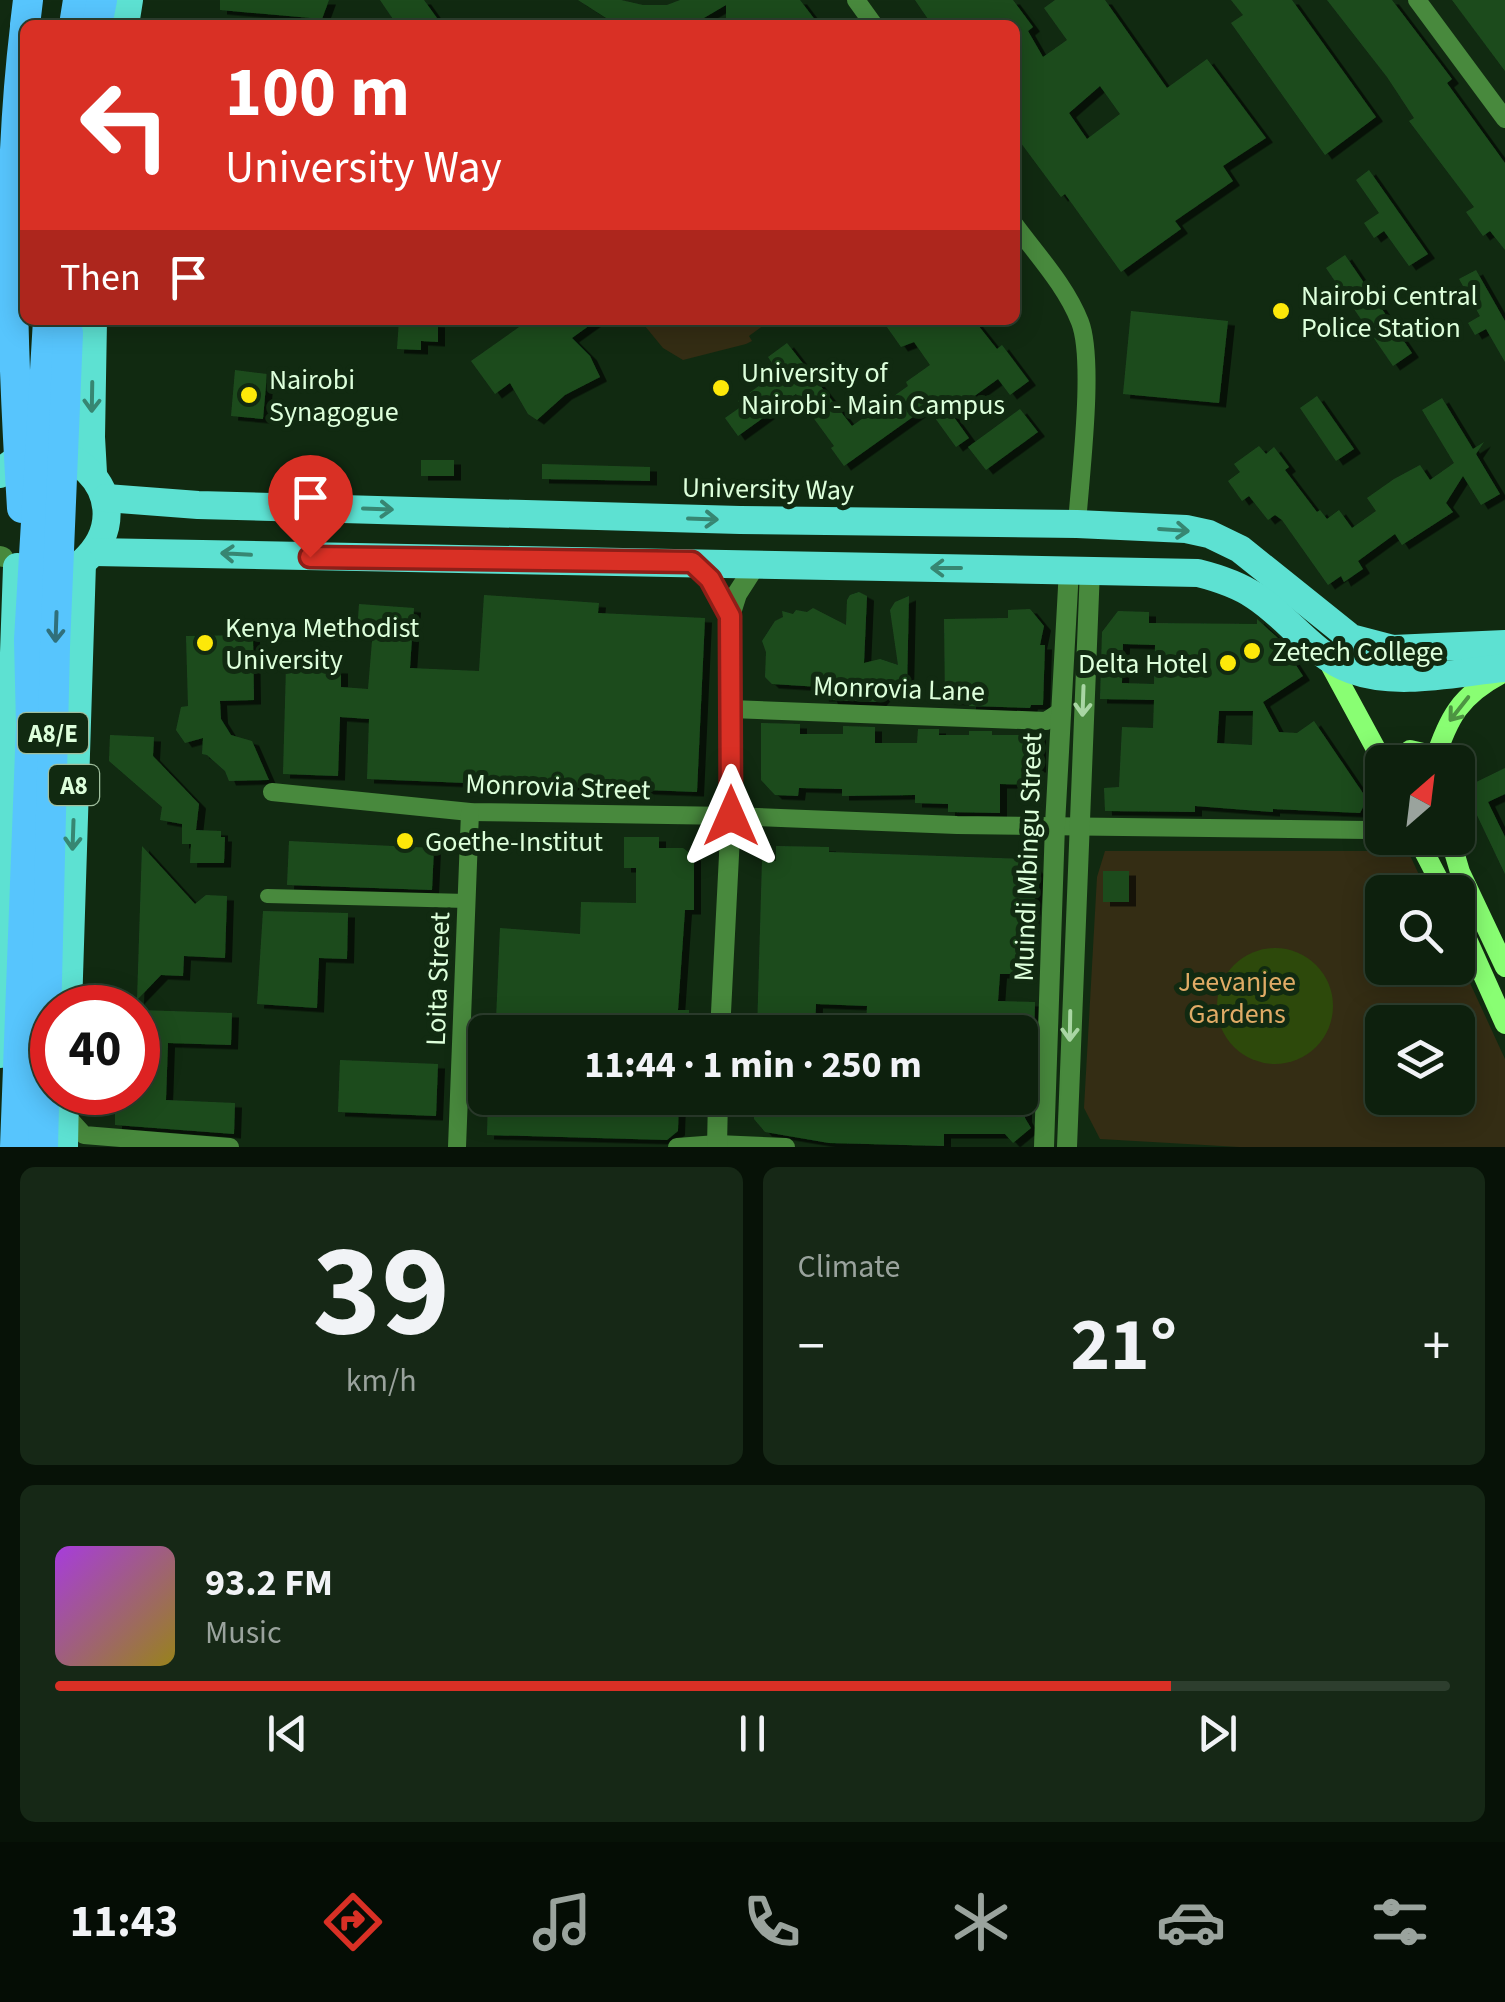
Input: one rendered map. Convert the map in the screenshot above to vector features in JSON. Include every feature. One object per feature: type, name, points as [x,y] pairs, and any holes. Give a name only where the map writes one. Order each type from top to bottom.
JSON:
[{"type":"highway","points":[[20,67],[15,108],[12,261],[16,412],[30,640]]},
{"type":"highway","points":[[4,470],[26,424],[35,325]]},
{"type":"highway","name":"A8/E","points":[[16,1147],[30,640],[48,325]]},
{"type":"highway","name":"A8/E","points":[[42,1147],[68,325]]},
{"type":"highway","name":"A8","points":[[0,1054],[5,558],[51,574],[88,558],[104,535],[108,515],[90,437],[94,325]]},
{"type":"highway","points":[[4,470],[25,456],[46,452],[66,455],[99,485]]},
{"type":"highway","name":"University Way","points":[[99,485],[198,505],[740,520],[1077,524],[1186,530],[1209,534],[1240,549],[1351,638],[1392,649],[1505,644]]},
{"type":"highway","points":[[88,558],[692,562],[1198,573],[1228,581],[1255,596],[1326,657],[1354,670],[1387,677],[1505,670]]},
{"type":"highway","name":"A8","points":[[69,985],[88,558]]},
{"type":"highway","points":[[64,1147],[65,1115]]},
{"type":"main road","points":[[1326,657],[1374,745]]},
{"type":"main road","points":[[1439,745],[1456,710],[1479,685],[1505,670]]},
{"type":"main road","points":[[1455,855],[1505,967]]},
{"type":"main road","points":[[1475,957],[1505,1024]]},
{"type":"street","points":[[1417,0],[1505,119]]},
{"type":"street","points":[[1020,232],[1068,298],[1082,330],[1084,409],[1077,524]]},
{"type":"street","points":[[692,562],[710,579],[730,616]]},
{"type":"street","points":[[721,1015],[731,816],[730,616],[737,594],[757,564]]},
{"type":"street","name":"Muindi Mbingu Street","points":[[1044,1147],[1061,711],[1079,569]]},
{"type":"street","name":"Muindi Mbingu Street","points":[[1067,1147],[1078,825],[1079,569]]},
{"type":"street","name":"Monrovia Lane","points":[[731,709],[1046,721],[1061,711]]},
{"type":"street","name":"Monrovia Street","points":[[272,792],[470,812],[956,825],[1365,828]]},
{"type":"street","name":"Loita Street","points":[[457,1147],[470,812]]},
{"type":"street","points":[[268,896],[468,902]]},
{"type":"street","points":[[70,1115],[77,1130],[84,1134],[230,1147]]},
{"type":"street","points":[[717,1146],[718,1115]]},
{"type":"street","points":[[677,1147],[786,1147]]},
{"type":"green space","points":[[644,325],[764,325],[749,336],[752,341],[746,344],[683,360],[663,348]]},
{"type":"green space","name":"Jeevanjee Gardens","points":[[1105,851],[1365,851],[1365,855],[1410,855],[1419,875],[1365,875],[1365,985],[1471,985],[1505,1059],[1505,1147],[1239,1147],[1100,1139],[1084,1108],[1097,877]]},
{"type":"shaded area","points":[[1275,948],[1297,953],[1316,965],[1328,984],[1333,1006],[1328,1028],[1316,1047],[1297,1059],[1275,1064],[1253,1059],[1234,1047],[1222,1028],[1217,1006],[1222,984],[1234,965],[1253,953]]},
{"type":"building","points":[[220,0],[329,0],[322,19],[220,10]]},
{"type":"building","points":[[380,0],[424,0],[438,20],[394,20]]},
{"type":"building","points":[[578,0],[667,5],[680,0],[800,0],[815,20],[726,20],[726,5],[700,20],[609,20]]},
{"type":"building","points":[[915,0],[1013,0],[1033,27],[1028,31],[1043,57],[1067,40],[1044,8],[1055,0],[1105,0],[1167,88],[1207,59],[1266,138],[1223,166],[1233,181],[1175,221],[1181,229],[1121,272],[1065,194],[1061,197],[1020,142],[1020,20],[929,20]],"holes":[[[1100,86],[1120,114],[1087,139],[1069,113]]]},
{"type":"building","points":[[1231,0],[1292,0],[1376,117],[1325,155],[1231,23],[1243,15]]},
{"type":"building","points":[[1327,0],[1392,0],[1452,79],[1447,83],[1505,163],[1505,250],[1490,231],[1483,236],[1466,212],[1474,207],[1409,121],[1414,118],[1387,77]]},
{"type":"building","points":[[1452,0],[1505,0],[1505,71]]},
{"type":"building","points":[[1369,170],[1428,254],[1409,266],[1384,231],[1374,238],[1364,223],[1379,213],[1356,180]]},
{"type":"building","points":[[1345,255],[1412,353],[1393,366],[1326,268]]},
{"type":"building","points":[[1476,270],[1505,321],[1505,362],[1486,329],[1475,335],[1468,323],[1480,316],[1459,279]]},
{"type":"building","points":[[1131,311],[1228,321],[1219,403],[1123,394]]},
{"type":"building","points":[[399,325],[438,325],[438,342],[421,341],[421,350],[397,349]]},
{"type":"building","points":[[522,325],[590,325],[572,338],[590,356],[600,377],[565,395],[537,420],[528,414],[510,383],[495,394],[471,361]]},
{"type":"building","points":[[886,325],[978,325],[997,349],[1002,345],[1029,381],[1010,395],[998,379],[951,413],[969,438],[956,447],[930,411],[924,409],[844,466],[796,394],[738,436],[725,418],[742,406],[738,401],[778,372],[768,357],[787,343],[852,426],[930,365],[914,342],[901,347]]},
{"type":"building","name":"Nairobi Synagogue","points":[[235,370],[267,374],[263,419],[231,416]]},
{"type":"building","points":[[1317,396],[1354,449],[1336,461],[1300,408]]},
{"type":"building","points":[[1442,398],[1473,449],[1484,442],[1476,454],[1500,494],[1481,505],[1463,476],[1446,503],[1453,512],[1402,545],[1395,534],[1358,561],[1363,569],[1344,582],[1341,576],[1328,585],[1282,520],[1275,515],[1268,520],[1249,496],[1242,501],[1228,481],[1240,472],[1234,464],[1259,446],[1266,454],[1274,447],[1289,467],[1285,470],[1317,512],[1320,510],[1327,519],[1339,510],[1352,528],[1376,511],[1367,498],[1394,479],[1420,465],[1430,480],[1454,463],[1422,410]]},
{"type":"building","points":[[1020,409],[1038,432],[986,470],[968,447]]},
{"type":"building","points":[[421,460],[454,460],[454,476],[421,476]]},
{"type":"building","points":[[542,464],[650,467],[650,481],[542,479]]},
{"type":"building","points":[[859,592],[867,596],[864,663],[880,659],[898,665],[890,610],[895,602],[909,596],[907,688],[892,687],[879,702],[831,700],[822,697],[820,687],[772,684],[765,677],[766,652],[762,641],[775,621],[783,617],[782,611],[793,614],[813,608],[846,625],[847,600]]},
{"type":"building","points":[[484,595],[599,603],[598,613],[705,618],[697,792],[367,779],[369,719],[340,717],[338,776],[283,774],[286,667],[341,669],[341,687],[368,689],[372,641],[357,633],[359,604],[414,608],[410,668],[479,671]]},
{"type":"building","points":[[1030,609],[1044,626],[1040,645],[1045,645],[1043,705],[969,706],[969,701],[945,700],[944,619],[1008,618],[1008,610]]},
{"type":"building","points":[[1118,611],[1149,612],[1149,623],[1257,624],[1257,619],[1279,639],[1303,676],[1263,702],[1279,732],[1297,733],[1314,721],[1365,796],[1365,803],[1360,813],[1195,806],[1195,812],[1105,811],[1104,788],[1119,787],[1122,727],[1153,728],[1154,700],[1100,699],[1102,632]],"holes":[[[1123,644],[1155,645],[1154,684],[1122,683]],[[1219,711],[1253,711],[1252,745],[1217,743]]]},
{"type":"building","points":[[253,635],[254,700],[220,701],[221,719],[231,735],[252,741],[269,780],[229,781],[225,771],[202,754],[203,738],[185,743],[176,730],[181,707],[188,706],[186,636]]},
{"type":"building","points":[[761,723],[800,724],[800,734],[843,734],[843,726],[875,727],[875,743],[917,743],[918,729],[939,729],[939,735],[992,731],[992,735],[1039,735],[1039,768],[1035,785],[1000,784],[1000,813],[948,812],[948,804],[915,803],[915,795],[842,796],[842,789],[799,788],[798,796],[775,795],[761,780]]},
{"type":"building","points":[[110,735],[154,737],[153,756],[199,804],[196,830],[221,831],[221,837],[225,837],[224,863],[190,863],[191,844],[182,844],[182,824],[160,820],[162,807],[109,761]]},
{"type":"building","points":[[1505,768],[1505,794],[1488,802],[1505,837],[1505,874],[1475,811],[1475,783]]},
{"type":"building","points":[[624,837],[659,837],[659,848],[683,848],[694,856],[694,910],[685,910],[678,1010],[689,1010],[689,1015],[496,1015],[500,928],[580,934],[581,902],[636,903],[636,868],[624,868]]},
{"type":"building","points":[[289,841],[434,848],[432,890],[287,885]]},
{"type":"building","points":[[142,846],[195,904],[206,895],[227,896],[225,958],[184,956],[183,976],[161,975],[151,985],[137,985]]},
{"type":"building","points":[[776,846],[829,847],[829,852],[1026,859],[1038,871],[1026,974],[1000,974],[998,1001],[1035,1002],[1035,1015],[867,1015],[867,1006],[816,1004],[816,1015],[757,1015],[762,860],[776,861]]},
{"type":"building","points":[[1103,871],[1129,871],[1129,902],[1103,902]]},
{"type":"building","points":[[263,911],[348,913],[347,959],[319,958],[317,1008],[257,1004]]},
{"type":"building","points":[[160,1011],[232,1013],[231,1045],[168,1043],[166,1100],[235,1103],[234,1134],[115,1125],[115,1115],[160,1115]]},
{"type":"building","points":[[340,1060],[438,1064],[436,1116],[338,1112]]},
{"type":"building","points":[[488,1115],[678,1115],[678,1131],[667,1140],[487,1135]]},
{"type":"building","points":[[754,1115],[1025,1115],[1031,1128],[1013,1143],[1005,1134],[944,1134],[944,1146],[829,1143],[765,1132]]},
{"type":"place","name":"Nairobi Central Police Station","points":[[1281,311]]},
{"type":"place","name":"University of Nairobi - Main Campus","points":[[721,388]]},
{"type":"place","name":"Nairobi Synagogue","points":[[249,395]]},
{"type":"place","name":"Kenya Methodist University","points":[[205,643]]},
{"type":"place","name":"Zetech College","points":[[1252,651]]},
{"type":"place","name":"Delta Hotel","points":[[1228,663]]},
{"type":"place","name":"Goethe-Institut","points":[[405,841]]},
{"type":"route","points":[[310,557],[692,562],[710,579],[730,616],[731,816]]}]
